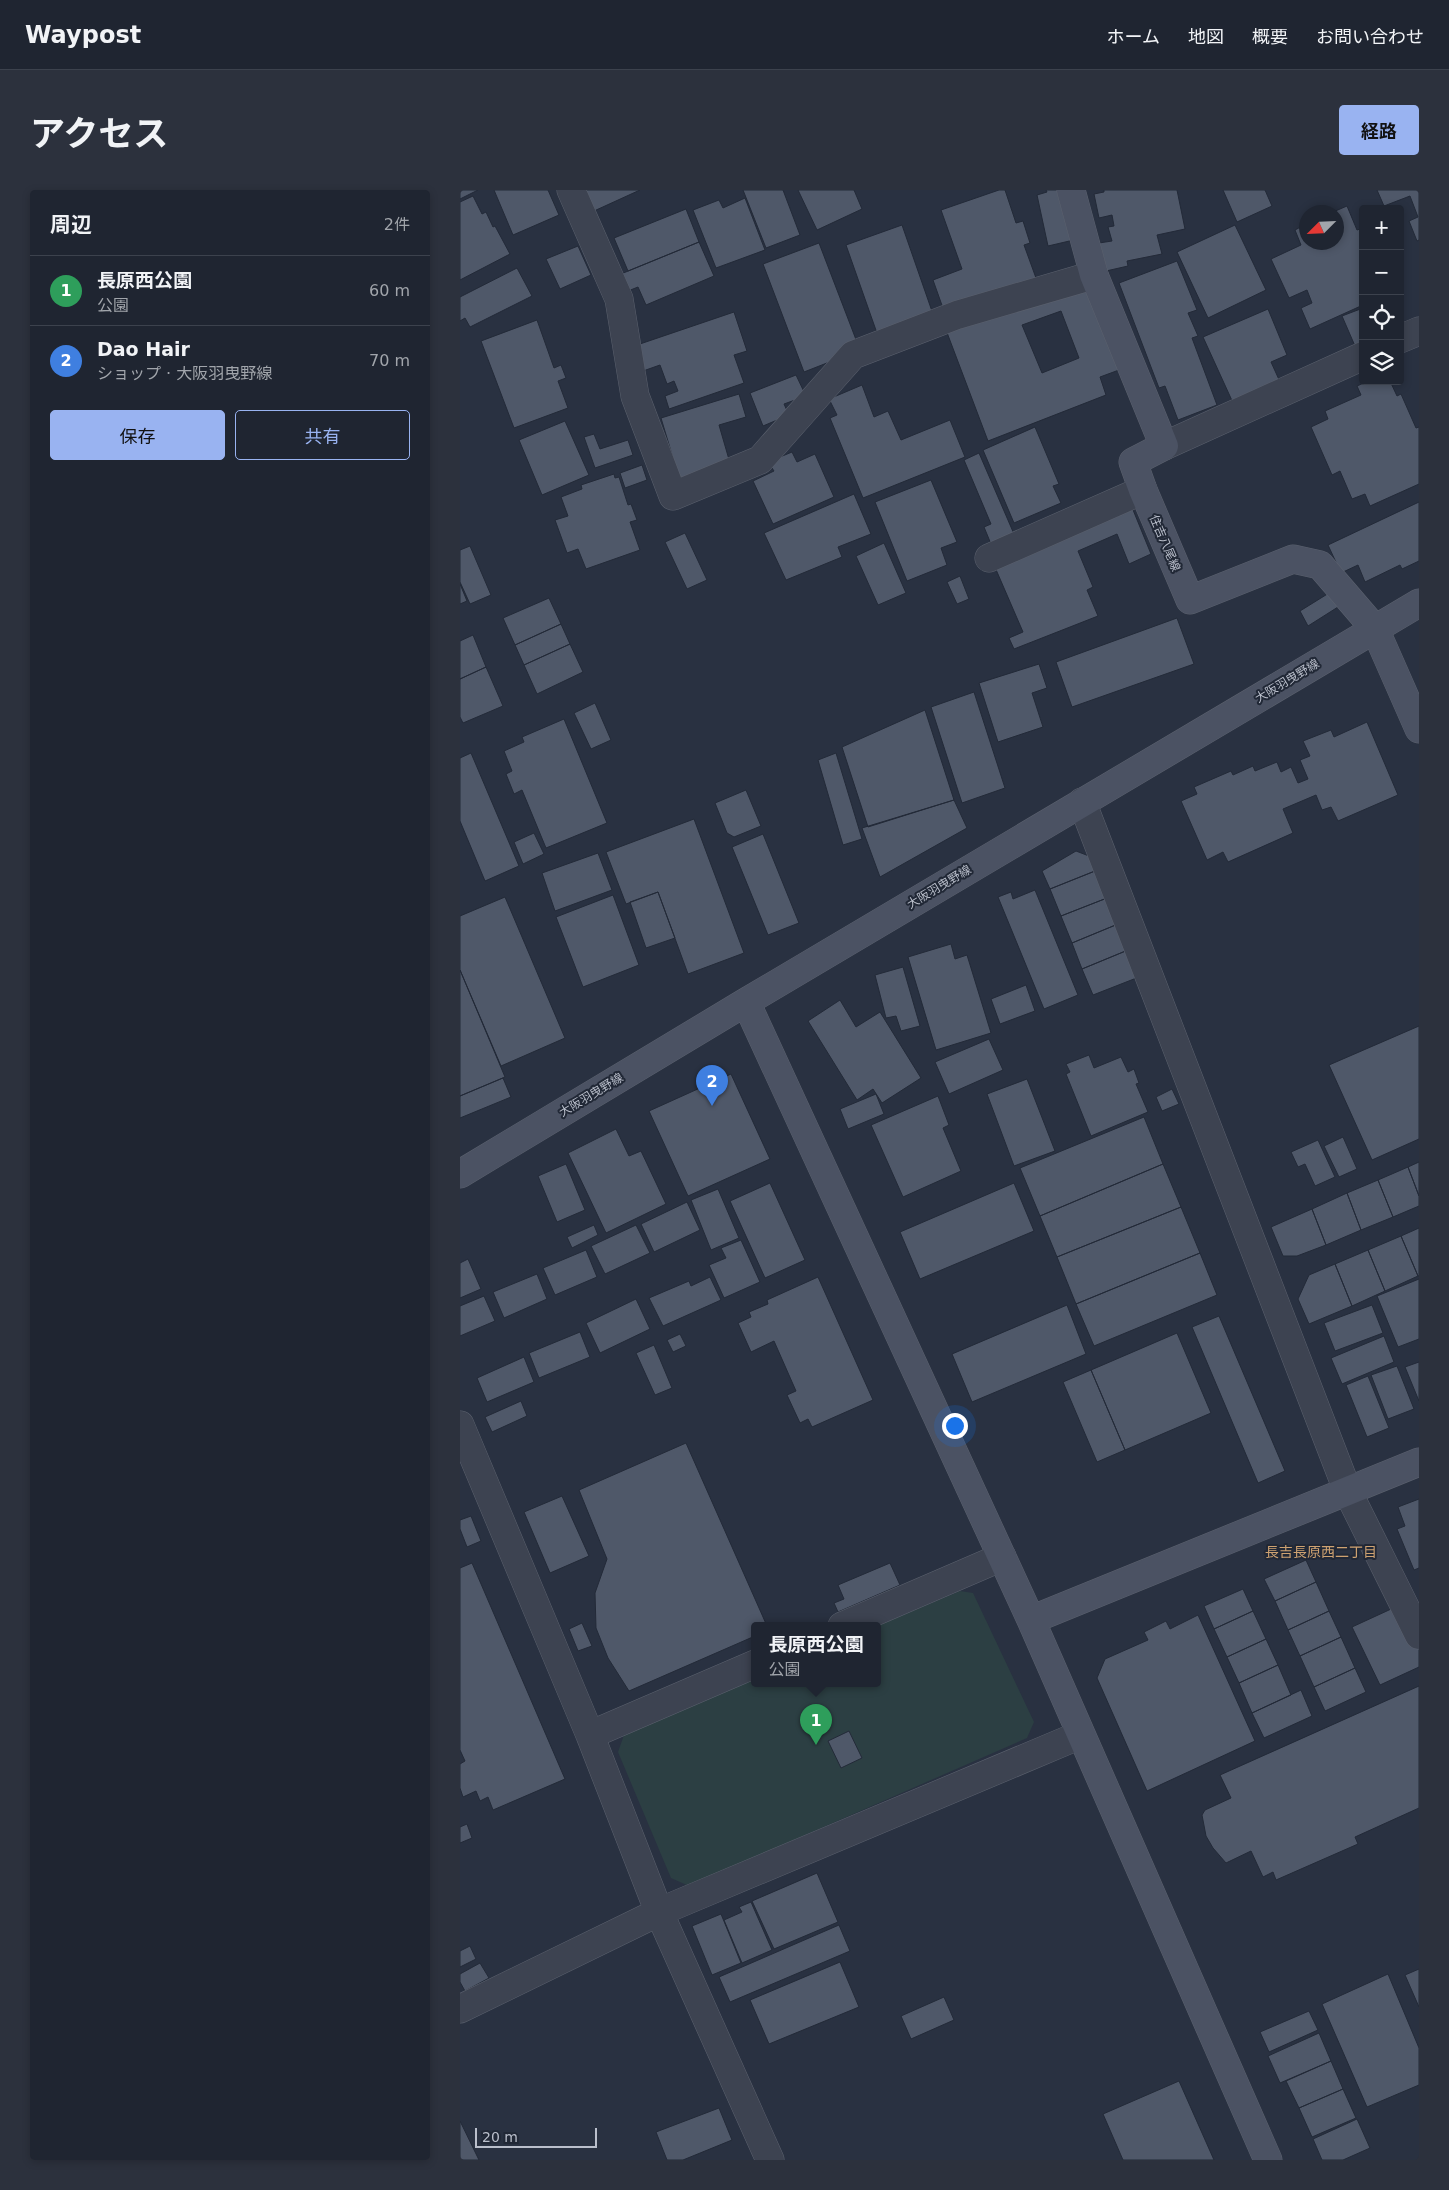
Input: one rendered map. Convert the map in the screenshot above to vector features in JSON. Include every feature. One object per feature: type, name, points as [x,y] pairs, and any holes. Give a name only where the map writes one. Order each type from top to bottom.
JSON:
[{"type":"main road","points":[[1071,190],[1094,275],[1164,446]]},
{"type":"main road","name":"住吉八尾線","points":[[1164,446],[1133,462],[1190,600],[1293,559],[1320,565],[1375,629],[1419,729]]},
{"type":"main road","name":"大阪羽曳野線","points":[[460,1174],[1419,603]]},
{"type":"main road","points":[[746,1002],[1031,1620],[1268,2160]]},
{"type":"main road","points":[[1031,1620],[1419,1462]]},
{"type":"street","points":[[571,190],[619,300],[635,396],[673,496],[760,460],[853,355],[957,315],[1094,275]]},
{"type":"street","points":[[1404,337],[1419,331]]},
{"type":"street","points":[[1164,446],[1359,358]]},
{"type":"street","points":[[989,558],[1143,490]]},
{"type":"street","points":[[1082,802],[1348,1492],[1419,1635]]},
{"type":"street","points":[[460,1425],[590,1735],[659,1912],[770,2160]]},
{"type":"street","points":[[851,1622],[1002,1557]]},
{"type":"street","points":[[590,1735],[751,1666]]},
{"type":"street","points":[[460,2009],[659,1912],[1080,1735]]},
{"type":"green space","points":[[960,1591],[973,1593],[1034,1722],[1027,1738],[689,1886],[671,1878],[618,1752],[624,1735],[751,1681],[751,1687],[881,1687],[881,1624]]},
{"type":"building","points":[[460,190],[478,190],[460,199]]},
{"type":"building","points":[[494,190],[548,190],[559,215],[513,235]]},
{"type":"building","points":[[585,190],[640,190],[594,211]]},
{"type":"building","points":[[743,190],[783,190],[800,235],[766,248]]},
{"type":"building","points":[[798,190],[854,190],[862,209],[817,230]]},
{"type":"building","points":[[999,190],[1005,190],[1016,223],[1023,221],[1030,243],[1024,245],[1036,278],[944,311],[933,280],[962,269],[941,210]]},
{"type":"building","points":[[1046,190],[1067,190],[1078,239],[1048,246],[1037,195],[1047,192]]},
{"type":"building","points":[[1104,190],[1177,190],[1185,229],[1157,235],[1162,254],[1127,261],[1128,266],[1106,271],[1099,243],[1112,241],[1108,227],[1114,226],[1112,215],[1099,218],[1094,194],[1104,192]]},
{"type":"building","points":[[1223,190],[1265,190],[1272,206],[1237,222]]},
{"type":"building","points":[[1377,190],[1419,190],[1419,240],[1417,241],[1409,221],[1418,217],[1410,196],[1384,205]]},
{"type":"building","points":[[473,196],[482,214],[486,212],[493,227],[495,226],[510,254],[460,280],[460,202]]},
{"type":"building","points":[[745,198],[765,250],[716,268],[693,210],[719,200],[723,208]]},
{"type":"building","points":[[1347,206],[1357,230],[1359,229],[1359,307],[1310,329],[1301,308],[1312,303],[1307,290],[1289,298],[1271,259],[1299,246],[1299,250],[1344,250],[1344,207]]},
{"type":"building","points":[[686,209],[699,242],[628,271],[614,238]]},
{"type":"building","points":[[902,225],[934,317],[878,336],[846,245]]},
{"type":"building","points":[[1235,225],[1266,290],[1208,318],[1177,252]]},
{"type":"building","points":[[1299,228],[1299,240],[1295,230]]},
{"type":"building","points":[[699,242],[714,276],[646,305],[638,287],[623,293],[616,276]]},
{"type":"building","points":[[819,243],[860,350],[804,372],[763,264]]},
{"type":"building","points":[[578,246],[591,275],[560,289],[546,259]]},
{"type":"building","points":[[1177,261],[1197,310],[1188,313],[1198,336],[1192,338],[1217,405],[1178,420],[1165,386],[1159,388],[1119,283]]},
{"type":"building","points":[[517,268],[532,296],[470,327],[465,318],[460,321],[460,297]]},
{"type":"building","points":[[1084,282],[1119,370],[1100,377],[1106,395],[988,441],[943,322]],"holes":[[[1061,311],[1079,358],[1042,373],[1022,325]]]},
{"type":"building","points":[[1268,309],[1287,355],[1271,362],[1281,384],[1234,405],[1203,337]]},
{"type":"building","points":[[1359,310],[1359,344],[1355,346],[1342,316]]},
{"type":"building","points":[[734,312],[747,351],[734,355],[744,383],[669,409],[665,396],[678,391],[674,381],[667,384],[660,365],[643,371],[634,346]]},
{"type":"building","points":[[537,320],[554,368],[561,365],[566,378],[558,381],[568,408],[514,428],[481,341]]},
{"type":"building","points":[[796,375],[806,396],[784,404],[789,415],[763,426],[750,393]]},
{"type":"building","points":[[862,385],[874,417],[888,411],[901,440],[950,420],[965,457],[863,498],[830,418],[837,415],[829,399]]},
{"type":"building","points":[[1392,385],[1397,396],[1401,394],[1416,428],[1419,427],[1419,484],[1370,506],[1365,494],[1352,499],[1340,471],[1332,475],[1311,427],[1328,419],[1325,411],[1361,395],[1357,386]]},
{"type":"building","points":[[739,394],[746,417],[719,425],[730,463],[673,481],[676,468],[661,418]]},
{"type":"building","points":[[565,421],[589,475],[542,495],[519,440]]},
{"type":"building","points":[[1035,427],[1059,484],[1053,486],[1061,503],[1014,523],[983,450]]},
{"type":"building","points":[[594,434],[600,449],[628,440],[633,455],[595,468],[584,437]]},
{"type":"building","points":[[792,452],[797,462],[815,454],[834,497],[773,524],[753,481],[774,471],[768,462]]},
{"type":"building","points":[[979,453],[1014,534],[991,544],[984,527],[991,524],[964,460]]},
{"type":"building","points":[[642,465],[647,480],[625,488],[620,473]]},
{"type":"building","points":[[614,474],[615,478],[619,477],[628,505],[631,504],[637,520],[630,522],[640,550],[586,569],[578,549],[567,553],[555,520],[568,516],[561,497],[582,489],[581,485]]},
{"type":"building","points":[[931,480],[957,542],[941,548],[947,565],[907,581],[875,502]]},
{"type":"building","points":[[854,494],[871,534],[838,547],[842,557],[786,580],[764,533]]},
{"type":"building","points":[[1129,500],[1151,554],[1129,564],[1117,534],[1078,551],[1093,587],[1087,590],[1098,616],[1014,649],[1009,638],[1023,632],[991,558]]},
{"type":"building","points":[[1419,502],[1419,561],[1402,569],[1400,565],[1365,582],[1358,565],[1341,573],[1328,545]]},
{"type":"building","points":[[685,533],[707,580],[687,589],[665,542]]},
{"type":"building","points":[[884,543],[906,593],[878,605],[856,556]]},
{"type":"building","points":[[470,546],[491,595],[470,604],[460,582],[460,550]]},
{"type":"building","points":[[960,576],[969,599],[957,604],[947,582]]},
{"type":"building","points":[[460,584],[467,601],[460,604]]},
{"type":"building","points":[[1329,593],[1338,607],[1308,626],[1300,611]]},
{"type":"building","points":[[549,598],[561,624],[515,645],[503,618]]},
{"type":"building","points":[[1177,618],[1194,664],[1072,707],[1056,662]]},
{"type":"building","points":[[561,624],[570,644],[524,665],[515,645]]},
{"type":"building","points":[[473,635],[486,667],[460,679],[460,641]]},
{"type":"building","points":[[570,644],[583,672],[537,694],[524,665]]},
{"type":"building","points":[[1039,664],[1047,688],[1032,693],[1043,727],[998,742],[979,683]]},
{"type":"building","points":[[486,667],[503,706],[463,723],[460,717],[460,679]]},
{"type":"building","points":[[974,692],[1005,788],[962,803],[931,707]]},
{"type":"building","points":[[595,703],[611,740],[591,749],[574,713]]},
{"type":"building","points":[[925,710],[954,800],[868,827],[842,747]]},
{"type":"building","points":[[564,719],[607,823],[546,848],[522,790],[514,794],[506,774],[512,771],[504,751],[524,742],[522,737]]},
{"type":"building","points":[[1367,722],[1398,795],[1338,821],[1331,807],[1322,810],[1316,795],[1283,809],[1293,833],[1228,862],[1223,852],[1207,860],[1181,801],[1197,794],[1194,787],[1231,771],[1233,775],[1253,766],[1255,771],[1277,762],[1281,772],[1291,767],[1298,783],[1308,779],[1300,760],[1310,756],[1303,741],[1331,730],[1334,737]]},
{"type":"building","points":[[471,753],[519,866],[485,881],[460,821],[460,758]]},
{"type":"building","points":[[836,753],[862,839],[843,845],[818,760]]},
{"type":"building","points":[[746,790],[761,826],[734,837],[727,833],[715,803]]},
{"type":"building","points":[[954,800],[967,828],[880,877],[862,828]]},
{"type":"building","points":[[694,819],[744,953],[688,974],[658,892],[626,904],[606,852]]},
{"type":"building","points":[[534,833],[544,854],[523,864],[514,842]]},
{"type":"building","points":[[763,834],[799,923],[768,935],[732,847]]},
{"type":"building","points":[[1076,851],[1089,856],[1095,871],[1050,889],[1042,871]]},
{"type":"building","points":[[598,853],[612,890],[555,911],[542,873]]},
{"type":"building","points":[[1095,871],[1107,898],[1061,916],[1050,889]]},
{"type":"building","points":[[1035,890],[1078,995],[1044,1009],[998,897],[1011,892],[1013,899]]},
{"type":"building","points":[[658,892],[675,938],[646,948],[630,902]]},
{"type":"building","points":[[613,895],[639,965],[583,987],[556,917]]},
{"type":"building","points":[[505,897],[565,1038],[501,1066],[460,970],[460,916]]},
{"type":"building","points":[[1107,898],[1118,924],[1072,943],[1061,916]]},
{"type":"building","points":[[1118,924],[1128,950],[1082,969],[1072,943]]},
{"type":"building","points":[[951,944],[955,959],[967,955],[991,1033],[936,1050],[908,957]]},
{"type":"building","points":[[1128,950],[1139,977],[1093,995],[1082,969]]},
{"type":"building","points":[[903,967],[920,1026],[901,1031],[896,1016],[886,1018],[875,975]]},
{"type":"building","points":[[460,970],[505,1077],[460,1096]]},
{"type":"building","points":[[1026,985],[1035,1011],[1000,1024],[991,999]]},
{"type":"building","points":[[840,1000],[856,1027],[880,1012],[921,1078],[882,1103],[873,1089],[857,1100],[808,1021]]},
{"type":"building","points":[[1419,1026],[1419,1139],[1372,1160],[1329,1065]]},
{"type":"building","points":[[989,1039],[1003,1070],[949,1094],[935,1062]]},
{"type":"building","points":[[1089,1055],[1094,1068],[1121,1057],[1128,1072],[1134,1069],[1139,1083],[1136,1084],[1148,1112],[1091,1136],[1066,1074],[1070,1072],[1066,1064]]},
{"type":"building","points":[[731,1074],[770,1159],[688,1196],[649,1111]]},
{"type":"building","points":[[503,1078],[511,1097],[460,1118],[460,1096]]},
{"type":"building","points":[[1027,1079],[1055,1151],[1014,1166],[987,1094]]},
{"type":"building","points":[[1172,1089],[1179,1104],[1162,1111],[1156,1097]]},
{"type":"building","points":[[876,1094],[884,1114],[848,1129],[840,1109]]},
{"type":"building","points":[[938,1096],[949,1125],[943,1128],[961,1171],[903,1197],[871,1125]]},
{"type":"building","points":[[1144,1117],[1163,1164],[1040,1216],[1020,1168]]},
{"type":"building","points":[[616,1129],[629,1156],[641,1151],[666,1204],[606,1233],[568,1153]]},
{"type":"building","points":[[1343,1137],[1357,1169],[1339,1177],[1324,1146]]},
{"type":"building","points":[[1318,1140],[1335,1177],[1315,1186],[1305,1164],[1298,1167],[1291,1152]]},
{"type":"building","points":[[1419,1162],[1419,1196],[1408,1167]]},
{"type":"building","points":[[566,1164],[585,1210],[557,1222],[538,1176]]},
{"type":"building","points":[[1163,1164],[1181,1207],[1057,1257],[1040,1216]]},
{"type":"building","points":[[1408,1167],[1419,1196],[1419,1206],[1393,1217],[1378,1180]]},
{"type":"building","points":[[1378,1180],[1393,1217],[1361,1230],[1347,1193]]},
{"type":"building","points":[[770,1183],[805,1260],[765,1278],[730,1201]]},
{"type":"building","points":[[1014,1183],[1034,1231],[920,1279],[900,1232]]},
{"type":"building","points":[[718,1189],[739,1238],[711,1250],[691,1200]]},
{"type":"building","points":[[1347,1193],[1361,1230],[1326,1245],[1312,1209]]},
{"type":"building","points":[[687,1202],[700,1230],[654,1252],[641,1224]]},
{"type":"building","points":[[1181,1207],[1200,1253],[1076,1304],[1057,1257]]},
{"type":"building","points":[[1312,1209],[1326,1245],[1297,1256],[1283,1256],[1271,1227]]},
{"type":"building","points":[[594,1225],[598,1235],[572,1248],[567,1237]]},
{"type":"building","points":[[636,1225],[650,1253],[605,1274],[591,1246]]},
{"type":"building","points":[[1419,1228],[1419,1276],[1418,1276],[1401,1236]]},
{"type":"building","points":[[1401,1236],[1418,1276],[1385,1291],[1368,1250]]},
{"type":"building","points":[[741,1240],[760,1282],[724,1298],[709,1265],[726,1258],[721,1248]]},
{"type":"building","points":[[586,1250],[597,1277],[555,1295],[543,1268]]},
{"type":"building","points":[[1368,1250],[1385,1291],[1352,1306],[1335,1264]]},
{"type":"building","points":[[1200,1253],[1217,1295],[1094,1346],[1076,1304]]},
{"type":"building","points":[[468,1259],[481,1289],[460,1298],[460,1263]]},
{"type":"building","points":[[1335,1264],[1352,1306],[1309,1324],[1298,1299],[1309,1275]]},
{"type":"building","points":[[537,1274],[547,1299],[504,1318],[493,1292]]},
{"type":"building","points":[[710,1277],[721,1300],[663,1326],[649,1298],[689,1281],[691,1286]]},
{"type":"building","points":[[818,1277],[873,1400],[812,1427],[808,1419],[800,1423],[787,1395],[796,1391],[774,1341],[751,1352],[738,1323],[751,1317],[749,1312],[768,1304],[767,1300]]},
{"type":"building","points":[[1419,1279],[1419,1339],[1398,1347],[1377,1296]]},
{"type":"building","points":[[484,1296],[495,1321],[460,1336],[460,1306]]},
{"type":"building","points":[[636,1299],[650,1329],[600,1353],[586,1323]]},
{"type":"building","points":[[1067,1305],[1086,1354],[972,1402],[952,1354]]},
{"type":"building","points":[[1372,1305],[1383,1333],[1335,1351],[1324,1323]]},
{"type":"building","points":[[1219,1316],[1285,1471],[1258,1483],[1192,1327]]},
{"type":"building","points":[[580,1332],[590,1357],[539,1378],[529,1353]]},
{"type":"building","points":[[1177,1333],[1211,1413],[1125,1450],[1091,1370]]},
{"type":"building","points":[[680,1334],[686,1346],[673,1352],[667,1340]]},
{"type":"building","points":[[1384,1336],[1394,1362],[1342,1384],[1331,1358]]},
{"type":"building","points":[[654,1345],[672,1388],[655,1395],[636,1353]]},
{"type":"building","points":[[524,1357],[534,1382],[487,1402],[477,1378]]},
{"type":"building","points":[[1419,1362],[1419,1401],[1405,1367]]},
{"type":"building","points":[[1397,1366],[1414,1409],[1388,1419],[1371,1375]]},
{"type":"building","points":[[1091,1370],[1125,1450],[1097,1462],[1063,1382]]},
{"type":"building","points":[[1368,1376],[1389,1428],[1367,1437],[1346,1385]]},
{"type":"building","points":[[521,1401],[527,1416],[492,1432],[485,1417]]},
{"type":"building","points":[[686,1443],[765,1622],[751,1622],[751,1638],[629,1691],[608,1658],[596,1628],[595,1593],[607,1559],[579,1490]]},
{"type":"building","points":[[562,1496],[589,1556],[550,1573],[524,1512]]},
{"type":"building","points":[[1419,1499],[1419,1568],[1414,1570],[1397,1529],[1405,1526],[1398,1507]]},
{"type":"building","points":[[471,1516],[481,1541],[467,1547],[460,1529],[460,1520]]},
{"type":"building","points":[[1306,1560],[1316,1582],[1275,1601],[1264,1579]]},
{"type":"building","points":[[472,1563],[565,1779],[493,1810],[488,1797],[480,1801],[476,1791],[463,1797],[460,1788],[460,1764],[465,1761],[460,1750],[460,1568]]},
{"type":"building","points":[[890,1563],[900,1585],[838,1612],[834,1603],[844,1599],[838,1585]]},
{"type":"building","points":[[1316,1582],[1329,1611],[1288,1630],[1275,1601]]},
{"type":"building","points":[[1243,1589],[1253,1611],[1214,1629],[1204,1606]]},
{"type":"building","points":[[1402,1604],[1419,1641],[1419,1667],[1380,1685],[1352,1627]]},
{"type":"building","points":[[1253,1611],[1266,1639],[1227,1657],[1214,1629]]},
{"type":"building","points":[[1329,1611],[1341,1637],[1300,1656],[1288,1630]]},
{"type":"building","points":[[1198,1615],[1255,1741],[1147,1791],[1097,1678],[1105,1659],[1148,1640],[1144,1632],[1166,1621],[1170,1629]]},
{"type":"building","points":[[582,1623],[592,1646],[578,1651],[569,1629]]},
{"type":"building","points":[[1341,1637],[1355,1668],[1314,1687],[1300,1656]]},
{"type":"building","points":[[1266,1639],[1278,1665],[1239,1683],[1227,1657]]},
{"type":"building","points":[[1278,1665],[1291,1695],[1252,1713],[1239,1683]]},
{"type":"building","points":[[1355,1668],[1366,1692],[1325,1711],[1314,1687]]},
{"type":"building","points":[[1419,1686],[1419,1808],[1355,1837],[1358,1844],[1276,1880],[1273,1872],[1263,1877],[1251,1851],[1226,1863],[1213,1848],[1206,1836],[1202,1815],[1205,1810],[1231,1798],[1220,1775]]},
{"type":"building","points":[[1301,1690],[1312,1716],[1264,1738],[1252,1713]]},
{"type":"building","points":[[849,1731],[862,1758],[841,1768],[828,1741]]},
{"type":"building","points":[[467,1824],[472,1838],[460,1843],[460,1827]]},
{"type":"building","points":[[817,1873],[838,1922],[774,1949],[752,1901]]},
{"type":"building","points":[[751,1902],[772,1950],[742,1963],[724,1920],[742,1912],[739,1907]]},
{"type":"building","points":[[721,1914],[741,1963],[712,1975],[692,1926]]},
{"type":"building","points":[[839,1925],[850,1951],[730,2002],[719,1977]]},
{"type":"building","points":[[470,1946],[476,1959],[460,1967],[460,1951]]},
{"type":"building","points":[[840,1962],[859,2007],[769,2044],[750,2000]]},
{"type":"building","points":[[480,1963],[489,1978],[465,1991],[460,1982],[460,1974]]},
{"type":"building","points":[[1419,1969],[1419,2007],[1405,1975]]},
{"type":"building","points":[[1388,1974],[1419,2048],[1419,2085],[1367,2107],[1322,2004]]},
{"type":"building","points":[[944,1997],[954,2020],[911,2039],[901,2016]]},
{"type":"building","points":[[1309,2011],[1318,2030],[1269,2052],[1260,2032]]},
{"type":"building","points":[[1319,2033],[1331,2061],[1280,2083],[1268,2056]]},
{"type":"building","points":[[1331,2061],[1343,2089],[1299,2108],[1286,2081]]},
{"type":"building","points":[[1179,2081],[1214,2160],[1123,2160],[1103,2114]]},
{"type":"building","points":[[1343,2089],[1356,2118],[1312,2137],[1299,2108]]},
{"type":"building","points":[[719,2108],[732,2140],[683,2160],[667,2160],[656,2132]]},
{"type":"building","points":[[1357,2119],[1370,2148],[1343,2160],[1322,2160],[1313,2139]]},
{"type":"building","points":[[460,2121],[479,2160],[460,2160]]},
{"type":"place","name":"Dao Hair","points":[[712,1106]]},
{"type":"place","name":"長原西公園","points":[[816,1745]]},
{"type":"district","name":"長吉長原西二丁目","points":[[1321,1552]]}]
